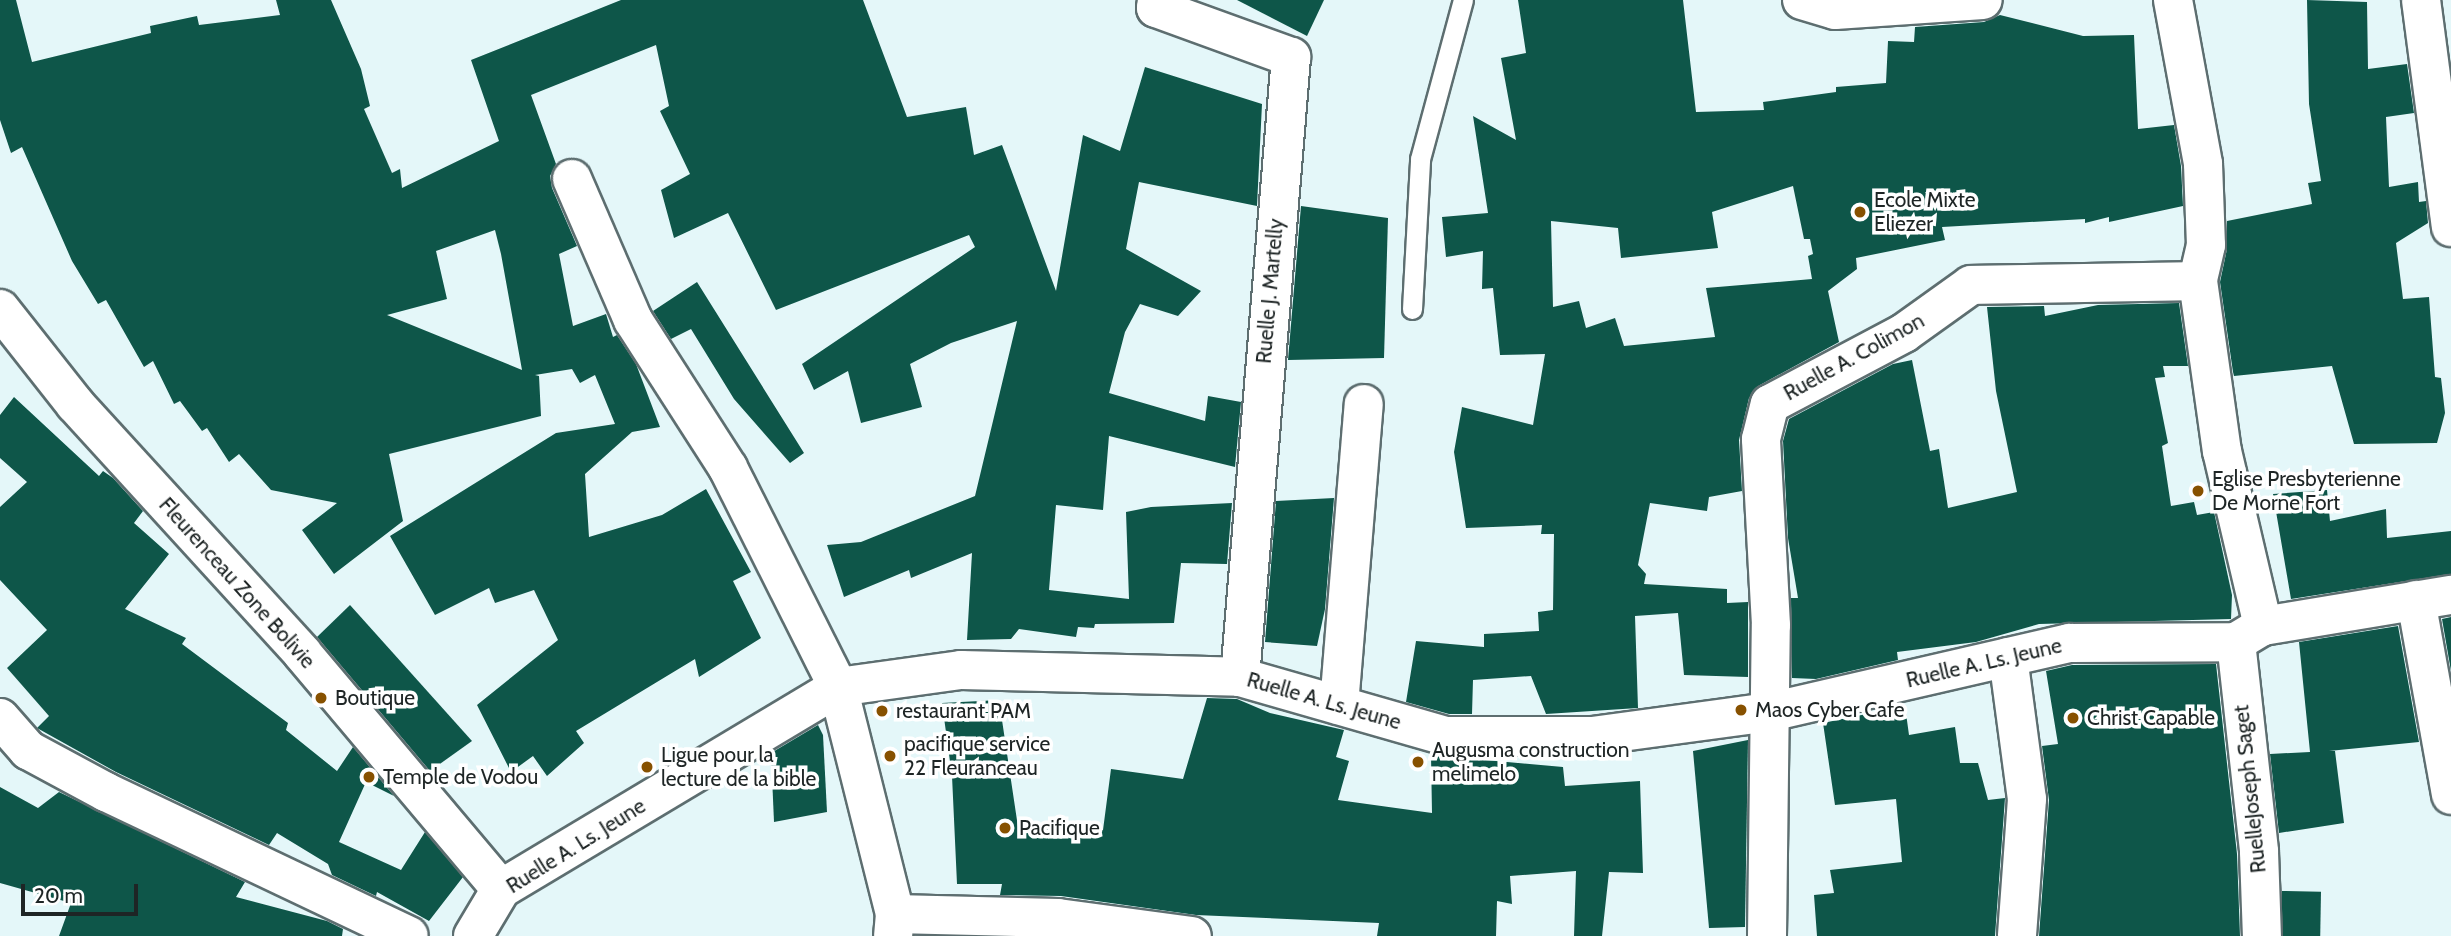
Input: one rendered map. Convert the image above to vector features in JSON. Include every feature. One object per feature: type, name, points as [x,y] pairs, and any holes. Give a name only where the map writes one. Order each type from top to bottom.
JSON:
[{"type":"street","name":"Ruelle J. Martelly","points":[[1157,0],[1156,8],[1290,57],[1240,677]]},
{"type":"street","points":[[1802,0],[1835,10],[1983,0]]},
{"type":"street","points":[[2173,0],[2203,164],[2206,245],[2198,281]]},
{"type":"street","points":[[2421,0],[2451,227]]},
{"type":"street","points":[[572,179],[633,320],[729,468],[838,687],[894,925],[1058,918],[1192,936]]},
{"type":"street","name":"RuelleJoseph Saget","points":[[2198,281],[2250,634],[2262,936]]},
{"type":"street","name":"Ruelle A. Colimon","points":[[1767,936],[1769,535],[1761,439],[1770,404],[1904,333],[1971,285],[2198,281]]},
{"type":"street","name":"Fleurenceau Zone Bolivie","points":[[0,309],[75,404],[302,653],[501,889]]},
{"type":"street","points":[[1339,705],[1364,404]]},
{"type":"street","name":"Ruelle A. Ls. Jeune","points":[[473,936],[501,889],[838,687],[961,670],[1240,677],[1446,736],[1592,736],[1770,712],[2069,643],[2250,634],[2433,597]]},
{"type":"street","points":[[2433,597],[2451,795]]},
{"type":"street","points":[[2008,657],[2027,799],[2017,936]]},
{"type":"street","points":[[0,718],[28,750],[106,792],[409,936]]},
{"type":"lane","points":[[1412,309],[1420,159],[1463,0]]},
{"type":"building","points":[[0,0],[16,0],[32,62],[151,33],[150,26],[197,16],[199,25],[280,15],[276,0],[331,0],[361,69],[370,106],[364,109],[392,173],[400,169],[402,188],[499,141],[471,60],[621,0],[863,0],[907,117],[966,107],[974,155],[1002,145],[1056,291],[1083,135],[1120,151],[1145,67],[1262,104],[1257,206],[1139,182],[1126,249],[1201,291],[1178,316],[1140,304],[1125,332],[1109,393],[1205,421],[1208,396],[1241,402],[1235,467],[1109,436],[1103,510],[1056,505],[1049,590],[1129,599],[1126,512],[1151,507],[1232,503],[1227,564],[1181,563],[1174,623],[1095,624],[1094,628],[1078,627],[1076,637],[1019,629],[1011,639],[967,640],[972,553],[911,578],[909,570],[844,597],[827,545],[861,542],[975,496],[1017,321],[951,343],[910,364],[922,407],[861,423],[848,371],[814,390],[802,364],[975,247],[969,235],[776,310],[728,213],[674,238],[661,190],[690,174],[660,111],[669,106],[656,45],[531,95],[556,164],[550,176],[552,188],[577,246],[559,254],[573,326],[606,314],[613,337],[617,335],[636,364],[660,427],[632,432],[585,474],[589,537],[662,515],[706,489],[751,572],[733,581],[761,638],[699,677],[695,659],[576,731],[584,743],[547,776],[533,756],[511,772],[477,705],[558,640],[534,590],[495,603],[489,588],[435,615],[390,536],[556,433],[615,424],[595,375],[580,383],[572,369],[535,375],[539,376],[541,416],[389,454],[403,521],[334,574],[302,530],[337,503],[271,490],[239,454],[229,462],[207,428],[202,431],[180,401],[174,404],[153,361],[144,367],[106,300],[98,304],[72,261],[22,147],[11,153],[0,120]],"holes":[[[495,230],[522,370],[387,315],[447,299],[436,251]]]},
{"type":"building","points":[[1237,0],[1324,0],[1307,36]]},
{"type":"building","points":[[1518,0],[1683,0],[1696,112],[1764,110],[1763,102],[1836,92],[1836,87],[1886,83],[1888,41],[1914,42],[1915,27],[1984,22],[2000,15],[2083,36],[2134,35],[2138,129],[2174,125],[2181,166],[2183,206],[2109,222],[2109,217],[2085,223],[2085,219],[1942,227],[1945,240],[1856,258],[1857,269],[1828,291],[1839,342],[1760,385],[1749,398],[1739,440],[1742,491],[1709,497],[1707,511],[1650,503],[1638,565],[1646,574],[1644,584],[1727,589],[1727,603],[1748,602],[1748,677],[1684,675],[1678,613],[1635,616],[1638,708],[1546,714],[1531,676],[1473,680],[1472,714],[1449,714],[1406,702],[1416,641],[1484,647],[1484,634],[1539,631],[1538,612],[1553,610],[1554,534],[1541,534],[1542,525],[1466,528],[1454,452],[1462,407],[1533,425],[1545,354],[1500,355],[1493,288],[1482,289],[1483,251],[1446,257],[1442,217],[1488,213],[1473,116],[1516,140],[1501,58],[1526,53]],"holes":[[[1793,186],[1804,239],[1810,239],[1813,254],[1808,256],[1812,279],[1706,288],[1715,337],[1624,346],[1615,318],[1586,328],[1579,301],[1553,307],[1551,221],[1618,228],[1621,258],[1718,248],[1712,212]]]},
{"type":"building","points":[[2307,0],[2367,2],[2368,69],[2407,64],[2414,113],[2386,117],[2389,187],[2418,182],[2419,202],[2426,201],[2428,223],[2396,243],[2403,299],[2429,297],[2435,377],[2441,378],[2445,413],[2437,443],[2354,444],[2332,366],[2234,376],[2220,282],[2227,249],[2227,221],[2312,204],[2308,183],[2321,181],[2309,104]]},
{"type":"building","points":[[1301,206],[1388,218],[1384,358],[1288,360]]},
{"type":"building","points":[[697,282],[804,453],[790,463],[734,399],[691,329],[671,339],[653,311]]},
{"type":"building","points":[[2179,303],[2188,366],[2163,366],[2165,377],[2155,378],[2168,443],[2162,446],[2171,506],[2194,502],[2197,515],[2214,512],[2232,595],[2231,619],[2039,624],[1976,642],[1897,652],[1898,660],[1816,679],[1792,678],[1791,598],[1798,598],[1788,538],[1783,441],[1789,419],[1893,364],[1912,360],[1930,451],[1939,449],[1948,508],[2017,492],[1996,391],[1987,307],[2044,306],[2045,316],[2098,305]]},
{"type":"building","points":[[14,397],[99,476],[103,471],[113,478],[143,511],[134,523],[169,554],[125,609],[186,638],[182,644],[288,723],[286,730],[337,771],[353,747],[394,796],[366,782],[339,842],[401,870],[425,832],[463,877],[429,921],[377,892],[376,896],[332,875],[328,864],[277,833],[269,845],[116,772],[37,728],[49,716],[7,668],[47,630],[0,580],[0,507],[27,482],[0,458],[0,415]]},
{"type":"building","points":[[2327,490],[2330,521],[2386,509],[2387,538],[2451,531],[2451,574],[2291,599],[2273,494]]},
{"type":"building","points":[[1334,498],[1325,609],[1317,646],[1265,642],[1276,501]]},
{"type":"building","points":[[350,605],[472,741],[430,771],[317,637]]},
{"type":"building","points":[[2451,617],[2451,671],[2442,619]]},
{"type":"building","points":[[2398,626],[2419,742],[2329,751],[2335,751],[2344,823],[2279,833],[2270,754],[2310,752],[2299,642]]},
{"type":"building","points":[[2216,664],[2237,854],[2240,936],[2039,936],[2049,800],[2042,746],[2058,744],[2046,671],[2072,665]]},
{"type":"building","points":[[1207,698],[1237,699],[1270,713],[1344,730],[1336,757],[1349,761],[1338,800],[1432,813],[1431,755],[1563,767],[1565,786],[1640,781],[1643,873],[1609,872],[1602,936],[1574,936],[1576,871],[1510,876],[1512,904],[1497,901],[1496,936],[1377,936],[1379,923],[1196,915],[1061,896],[1000,895],[1002,884],[957,884],[952,776],[942,703],[999,700],[1018,827],[1103,830],[1111,769],[1183,779]]},
{"type":"building","points":[[1905,706],[1909,735],[1955,727],[1960,763],[1978,763],[1988,800],[2005,798],[1995,936],[1817,936],[1814,895],[1834,893],[1830,870],[1902,862],[1896,799],[1835,805],[1823,723]]},
{"type":"building","points":[[818,725],[823,735],[827,812],[774,822],[771,753]]},
{"type":"building","points":[[1748,740],[1745,927],[1709,928],[1693,751]]},
{"type":"building","points":[[0,787],[38,808],[59,792],[245,882],[236,897],[327,921],[343,929],[342,936],[59,936],[71,903],[0,883]]},
{"type":"building","points":[[2282,891],[2321,892],[2320,936],[2281,936]]},
{"type":"place","name":"Ecole Mixte Eliezer","points":[[1860,212]]},
{"type":"place","name":"Eglise Presbyterienne De Morne Fort","points":[[2198,491]]},
{"type":"place","name":"Boutique","points":[[321,698]]},
{"type":"place","name":"Maos Cyber Cafe","points":[[1741,710]]},
{"type":"place","name":"restaurant PAM","points":[[882,711]]},
{"type":"place","name":"Christ Capable","points":[[2073,718]]},
{"type":"place","name":"pacifique service 22 Fleuranceau","points":[[890,756]]},
{"type":"place","name":"Augusma construction melimelo","points":[[1418,762]]},
{"type":"place","name":"Ligue pour la lecture de la bible","points":[[647,767]]},
{"type":"place","name":"Temple de Vodou","points":[[369,777]]},
{"type":"place","name":"Pacifique","points":[[1005,828]]}]
